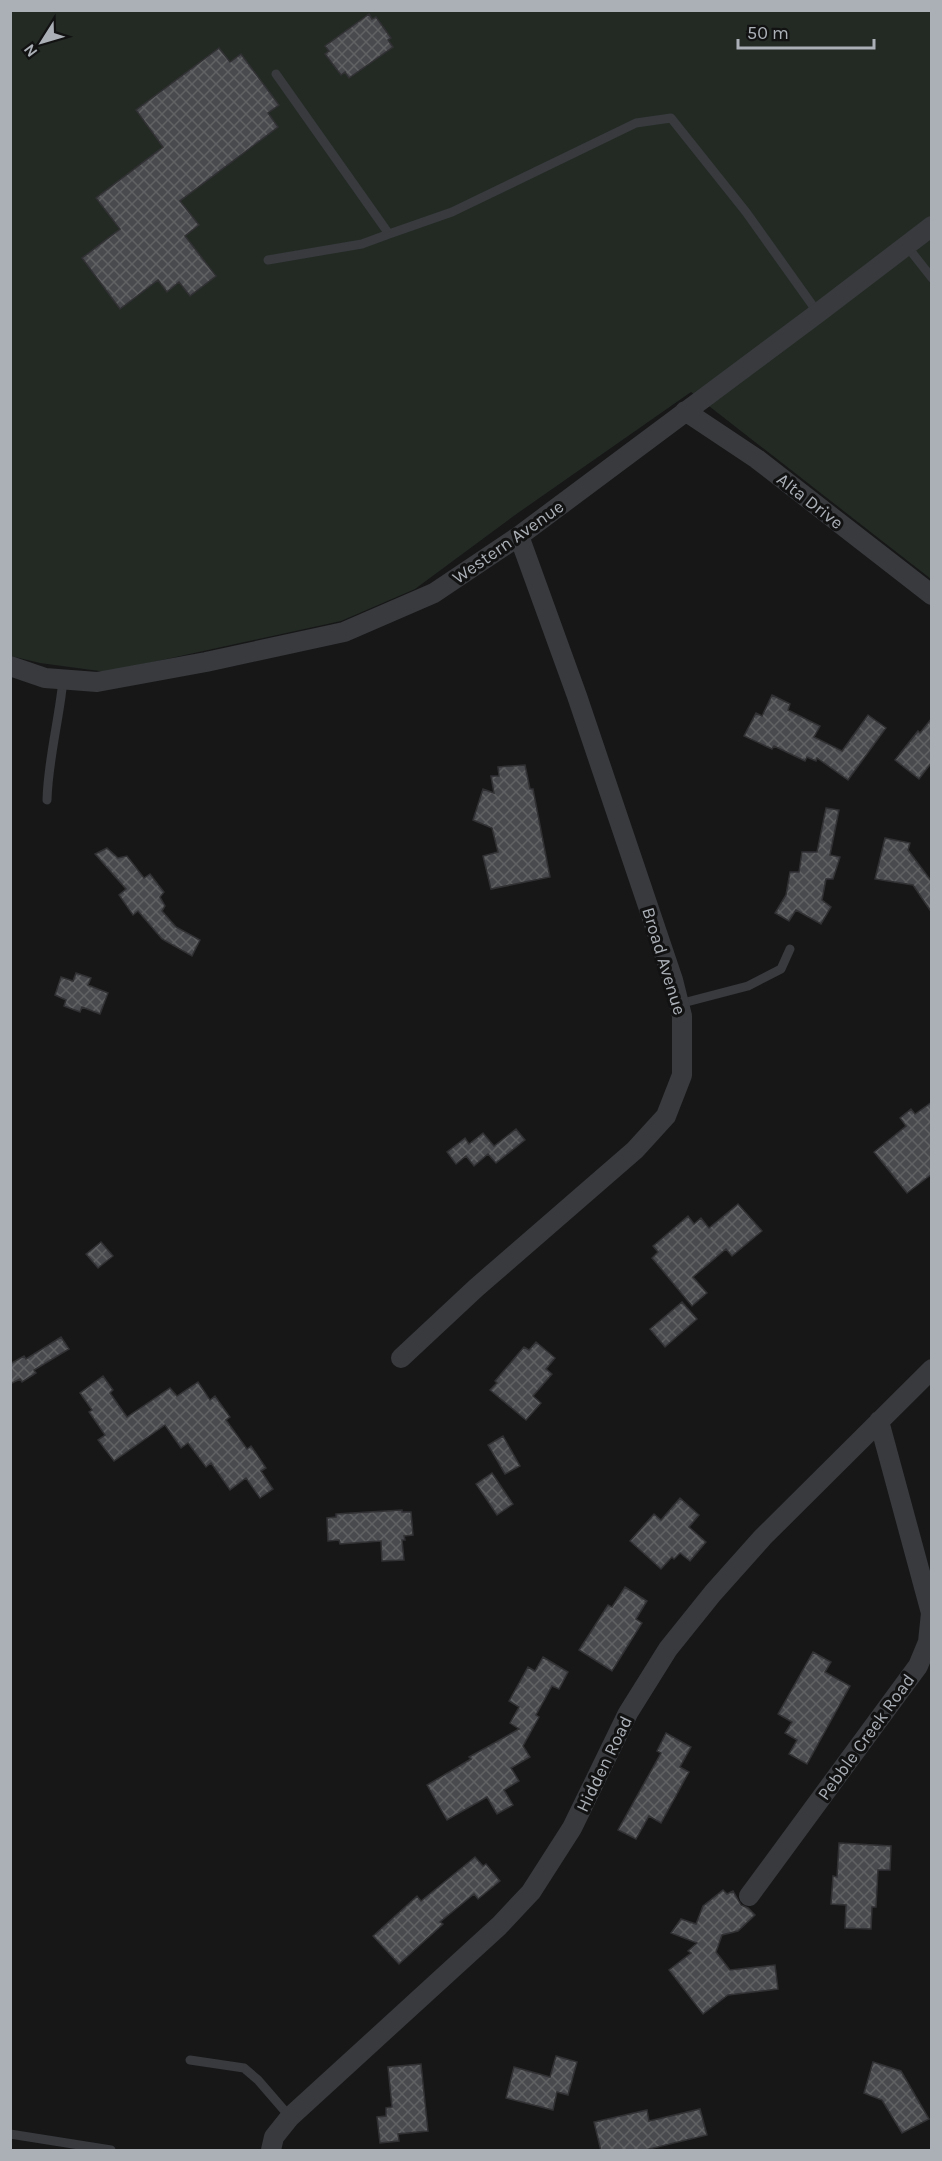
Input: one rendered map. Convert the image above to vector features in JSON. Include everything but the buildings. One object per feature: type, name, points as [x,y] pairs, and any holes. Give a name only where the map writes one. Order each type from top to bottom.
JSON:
[{"type":"street","name":"Western Avenue","points":[[10,666],[45,678],[97,682],[206,662],[344,632],[434,593],[519,536],[932,226]]},
{"type":"street","name":"Alta Drive","points":[[685,411],[756,459],[932,595]]},
{"type":"street","name":"Broad Avenue","points":[[401,1358],[476,1288],[634,1150],[666,1116],[682,1075],[682,1016],[674,980],[577,696],[519,536]]},
{"type":"street","name":"Hidden Road","points":[[271,2151],[274,2137],[290,2117],[491,1934],[531,1892],[572,1828],[628,1713],[668,1649],[713,1593],[763,1537],[932,1369]]},
{"type":"street","name":"Pebble Creek Road","points":[[749,1896],[918,1666],[928,1642],[931,1613],[879,1421]]},
{"type":"lane","points":[[276,74],[389,234]]},
{"type":"lane","points":[[268,260],[362,244],[452,212],[636,123],[671,118],[746,212],[819,313]]},
{"type":"lane","points":[[906,245],[932,278]]},
{"type":"lane","points":[[47,800],[48,771],[60,710],[63,680]]},
{"type":"lane","points":[[679,1004],[748,986],[781,969],[790,949]]},
{"type":"lane","points":[[190,2060],[244,2068],[258,2080],[290,2117]]},
{"type":"lane","points":[[10,2134],[111,2151]]},
{"type":"shaded area","points":[[11,11],[931,11],[931,579],[691,392],[515,515],[415,589],[341,621],[107,672],[40,663],[11,656]]}]
